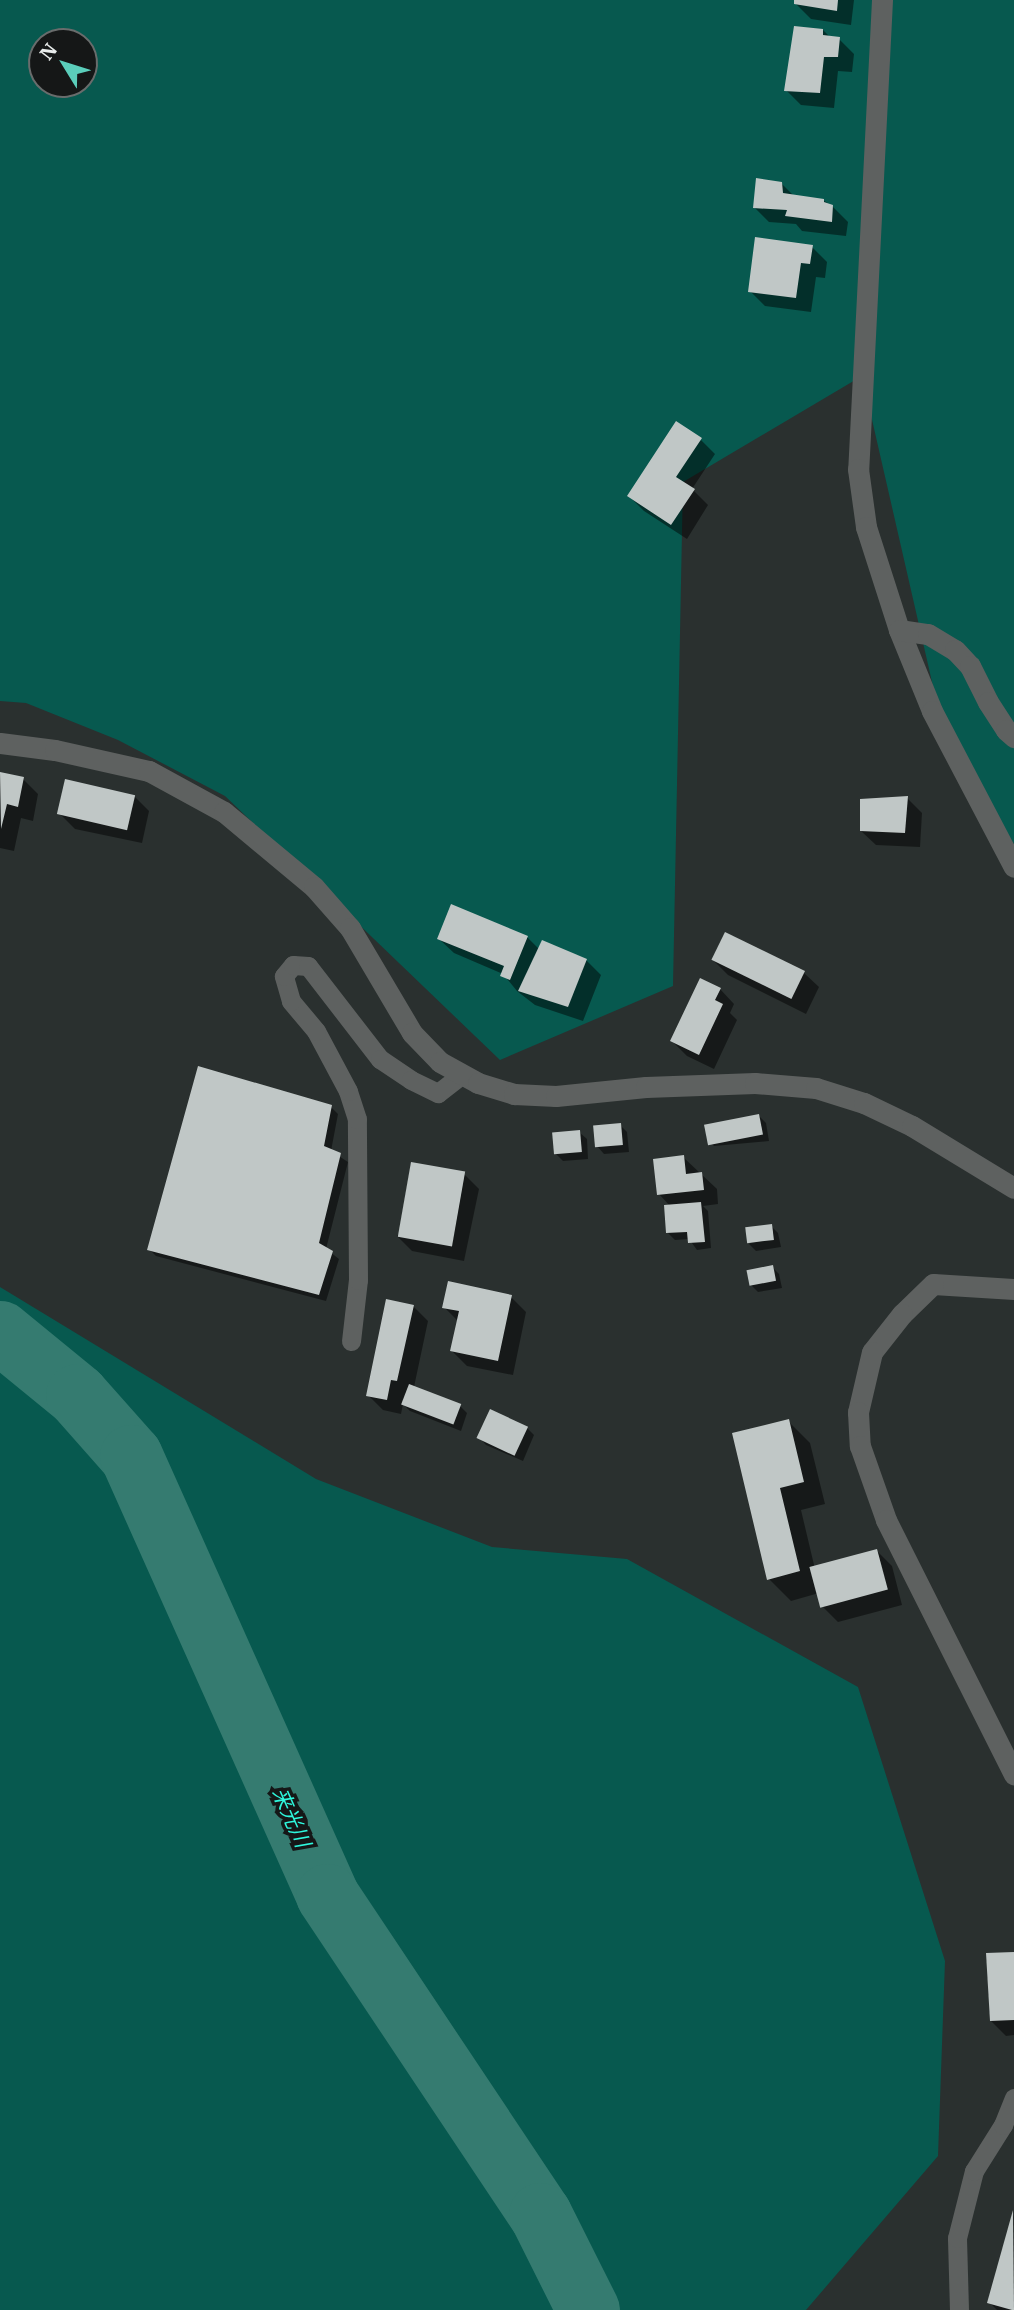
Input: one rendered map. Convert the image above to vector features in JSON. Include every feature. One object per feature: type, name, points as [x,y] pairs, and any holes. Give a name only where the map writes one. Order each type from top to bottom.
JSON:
[{"type":"street","points":[[882,0],[858,469],[866,527],[899,630],[932,711],[1014,867]]},
{"type":"street","points":[[899,630],[928,634],[955,650],[970,666],[994,711],[1014,737]]},
{"type":"street","points":[[0,743],[55,750],[149,771],[224,812],[314,887],[350,928],[412,1033],[440,1062],[462,1074],[514,1094],[556,1096],[646,1087],[755,1083],[816,1088],[864,1104],[912,1126],[1014,1188]]},
{"type":"street","points":[[1014,1289],[933,1284],[902,1314],[872,1352],[858,1412],[860,1446],[886,1520],[1014,1775]]},
{"type":"lane","points":[[351,1341],[358,1280],[356,1119],[348,1091],[316,1031],[291,1001],[284,976],[293,965],[309,966],[380,1059],[411,1080],[438,1093],[462,1074]]},
{"type":"lane","points":[[959,2310],[957,2238],[974,2171],[1003,2125],[1014,2098]]},
{"type":"green space","points":[[0,0],[1014,0],[1014,844],[943,730],[862,376],[683,482],[673,986],[500,1060],[225,796],[118,740],[26,703],[0,701]]},
{"type":"green space","points":[[0,1287],[316,1479],[492,1547],[627,1559],[858,1687],[945,1961],[938,2156],[806,2310],[0,2310]]},
{"type":"building","points":[[794,0],[838,0],[837,11],[794,4]]},
{"type":"building","points":[[794,26],[823,29],[823,35],[840,37],[838,57],[824,57],[820,93],[784,91]]},
{"type":"building","points":[[756,178],[782,182],[783,193],[824,199],[824,202],[833,205],[832,222],[785,216],[787,210],[753,208]]},
{"type":"building","points":[[755,237],[813,245],[810,264],[801,263],[796,298],[748,292]]},
{"type":"building","points":[[676,421],[702,438],[676,477],[695,489],[671,525],[627,496]]},
{"type":"building","points":[[0,772],[24,777],[18,807],[7,804],[1,829]]},
{"type":"building","points":[[65,779],[135,795],[127,830],[57,814]]},
{"type":"building","points":[[908,796],[905,833],[860,831],[860,799]]},
{"type":"building","points":[[451,904],[528,936],[510,980],[500,976],[504,966],[437,939]]},
{"type":"building","points":[[725,932],[805,971],[791,999],[711,960]]},
{"type":"building","points":[[542,940],[587,959],[568,1007],[518,991]]},
{"type":"building","points":[[700,978],[721,988],[715,1000],[723,1004],[699,1055],[670,1041]]},
{"type":"building","points":[[198,1066],[332,1105],[324,1146],[341,1153],[319,1243],[333,1251],[319,1295],[147,1250]]},
{"type":"building","points":[[759,1114],[763,1135],[708,1145],[704,1125]]},
{"type":"building","points":[[621,1123],[623,1145],[595,1147],[593,1125]]},
{"type":"building","points":[[580,1130],[582,1152],[554,1154],[552,1132]]},
{"type":"building","points":[[684,1155],[686,1174],[702,1172],[704,1190],[657,1195],[653,1159]]},
{"type":"building","points":[[411,1162],[465,1172],[452,1246],[398,1237]]},
{"type":"building","points":[[701,1202],[705,1242],[688,1243],[687,1232],[666,1233],[664,1205]]},
{"type":"building","points":[[772,1224],[774,1240],[747,1243],[745,1227]]},
{"type":"building","points":[[773,1265],[776,1281],[750,1286],[746,1270]]},
{"type":"building","points":[[448,1281],[512,1295],[498,1361],[450,1351],[459,1311],[442,1308]]},
{"type":"building","points":[[386,1299],[414,1305],[397,1381],[391,1380],[387,1400],[366,1396]]},
{"type":"building","points":[[409,1384],[461,1404],[453,1425],[401,1405]]},
{"type":"building","points":[[490,1409],[528,1427],[515,1456],[476,1438]]},
{"type":"building","points":[[789,1419],[804,1482],[780,1488],[800,1571],[767,1580],[732,1433]]},
{"type":"building","points":[[877,1549],[888,1590],[820,1608],[809,1567]]},
{"type":"building","points":[[1014,1952],[1014,2020],[990,2021],[986,1953]]},
{"type":"building","points":[[1013,2210],[1014,2310],[1012,2310],[987,2303]]},
{"type":"waterway","name":"来光川","points":[[0,1332],[77,1395],[131,1456],[327,1895],[540,2214],[588,2310]]}]
